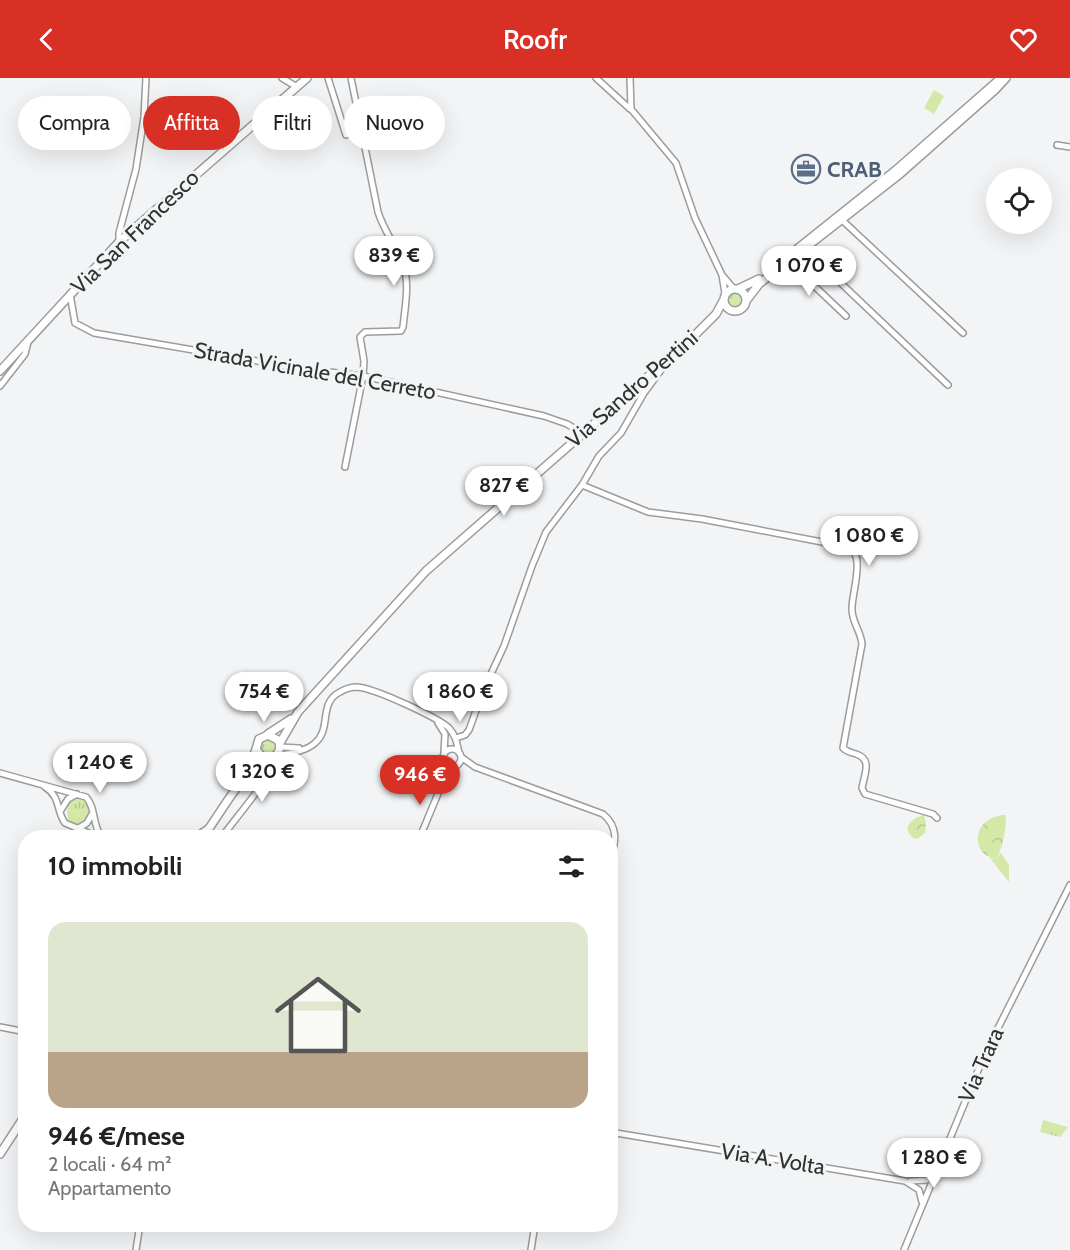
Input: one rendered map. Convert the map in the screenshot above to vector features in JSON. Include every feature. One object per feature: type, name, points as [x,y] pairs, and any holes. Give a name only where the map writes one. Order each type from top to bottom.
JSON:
[{"type":"main road","name":"Via San Francesco","points":[[0,371],[119,242],[204,165],[307,78]]},
{"type":"main road","points":[[731,311],[726,307],[724,297],[759,279],[896,170],[1001,78]]},
{"type":"main road","name":"Via Sandro Pertini","points":[[274,757],[296,716],[426,571],[711,320],[742,309],[759,284],[928,150],[1006,78]]},
{"type":"main road","points":[[736,289],[744,293],[746,301]]},
{"type":"main road","name":"Via Sandro Pertini","points":[[711,320],[724,297]]},
{"type":"main road","points":[[247,775],[259,739],[296,716]]},
{"type":"main road","points":[[268,735],[275,737],[280,745]]},
{"type":"main road","points":[[256,749],[262,757],[274,757]]},
{"type":"main road","points":[[208,830],[247,775],[257,765],[274,757]]},
{"type":"main road","points":[[0,1154],[18,1126]]},
{"type":"street","points":[[119,242],[119,233],[136,170],[144,117],[146,78]]},
{"type":"street","points":[[282,78],[297,87]]},
{"type":"street","points":[[328,78],[344,129]]},
{"type":"street","points":[[345,466],[363,376],[364,361],[360,339],[362,334],[379,331],[400,332],[403,329],[405,273],[378,212],[351,78]]},
{"type":"street","points":[[596,78],[631,110],[669,152],[676,163],[693,214],[722,275],[736,289]]},
{"type":"street","points":[[630,78],[631,110]]},
{"type":"street","points":[[1057,145],[1070,147]]},
{"type":"street","points":[[842,220],[963,333]]},
{"type":"street","points":[[805,249],[948,385]]},
{"type":"street","points":[[788,261],[846,316]]},
{"type":"street","points":[[722,275],[724,297]]},
{"type":"street","name":"Strada Vicinale del Cerreto","points":[[70,294],[75,323],[94,333],[304,369],[363,376],[544,416],[567,424],[582,433]]},
{"type":"street","points":[[0,386],[25,354],[28,342]]},
{"type":"street","points":[[456,738],[465,735],[469,730],[504,646],[544,536],[553,520],[582,484],[599,456],[623,430],[644,393],[668,359]]},
{"type":"street","points":[[582,484],[648,512],[702,519],[854,550],[858,558],[852,612],[862,644],[843,747],[845,751],[860,755],[866,760],[862,788],[865,794],[933,814],[937,818]]},
{"type":"street","points":[[227,830],[269,772],[274,757],[306,748],[315,743],[323,733],[326,708],[331,700],[338,693],[359,687],[433,717],[446,726],[456,738],[460,755],[456,766],[442,784],[423,830]]},
{"type":"street","points":[[433,717],[445,734],[442,784]]},
{"type":"street","points":[[280,745],[306,748]]},
{"type":"street","points":[[444,754],[452,749],[475,767]]},
{"type":"street","points":[[444,763],[450,767],[475,767],[603,814],[611,821],[615,830]]},
{"type":"street","points":[[0,774],[81,794],[90,801],[97,830]]},
{"type":"street","points":[[38,784],[53,793],[65,824],[79,830]]},
{"type":"street","points":[[61,812],[69,797],[81,794]]},
{"type":"street","points":[[76,829],[87,823],[93,811]]},
{"type":"street","points":[[204,830],[213,823]]},
{"type":"street","name":"Via Trara","points":[[904,1250],[992,1039],[1070,885]]},
{"type":"street","points":[[0,1027],[18,1031]]},
{"type":"street","name":"Via A. Volta","points":[[618,1133],[905,1181]]},
{"type":"street","points":[[905,1181],[930,1178],[941,1161]]},
{"type":"street","points":[[905,1181],[919,1190],[922,1204]]},
{"type":"street","points":[[136,1250],[139,1232]]},
{"type":"street","points":[[531,1250],[534,1232]]},
{"type":"green space","points":[[934,90],[944,96],[934,114],[924,108]]},
{"type":"green space","points":[[732,292],[738,292],[743,300],[741,306],[732,308],[727,303],[727,297]]},
{"type":"green space","points":[[265,739],[271,739],[276,747],[274,753],[265,755],[260,750],[260,744]]},
{"type":"green space","points":[[80,796],[86,798],[91,809],[87,818],[77,825],[69,821],[68,809],[70,801]]},
{"type":"green space","points":[[924,815],[925,833],[917,839],[913,838],[908,830],[909,824]]},
{"type":"green space","points":[[1005,815],[1004,837],[996,859],[982,851],[978,844],[978,836],[986,822],[994,817]]},
{"type":"green space","points":[[1001,853],[1009,865],[1009,882],[990,858],[996,859]]},
{"type":"green space","points":[[1043,1120],[1068,1127],[1060,1137],[1040,1132]]},
{"type":"place","name":"CRAB","points":[[806,169]]}]
